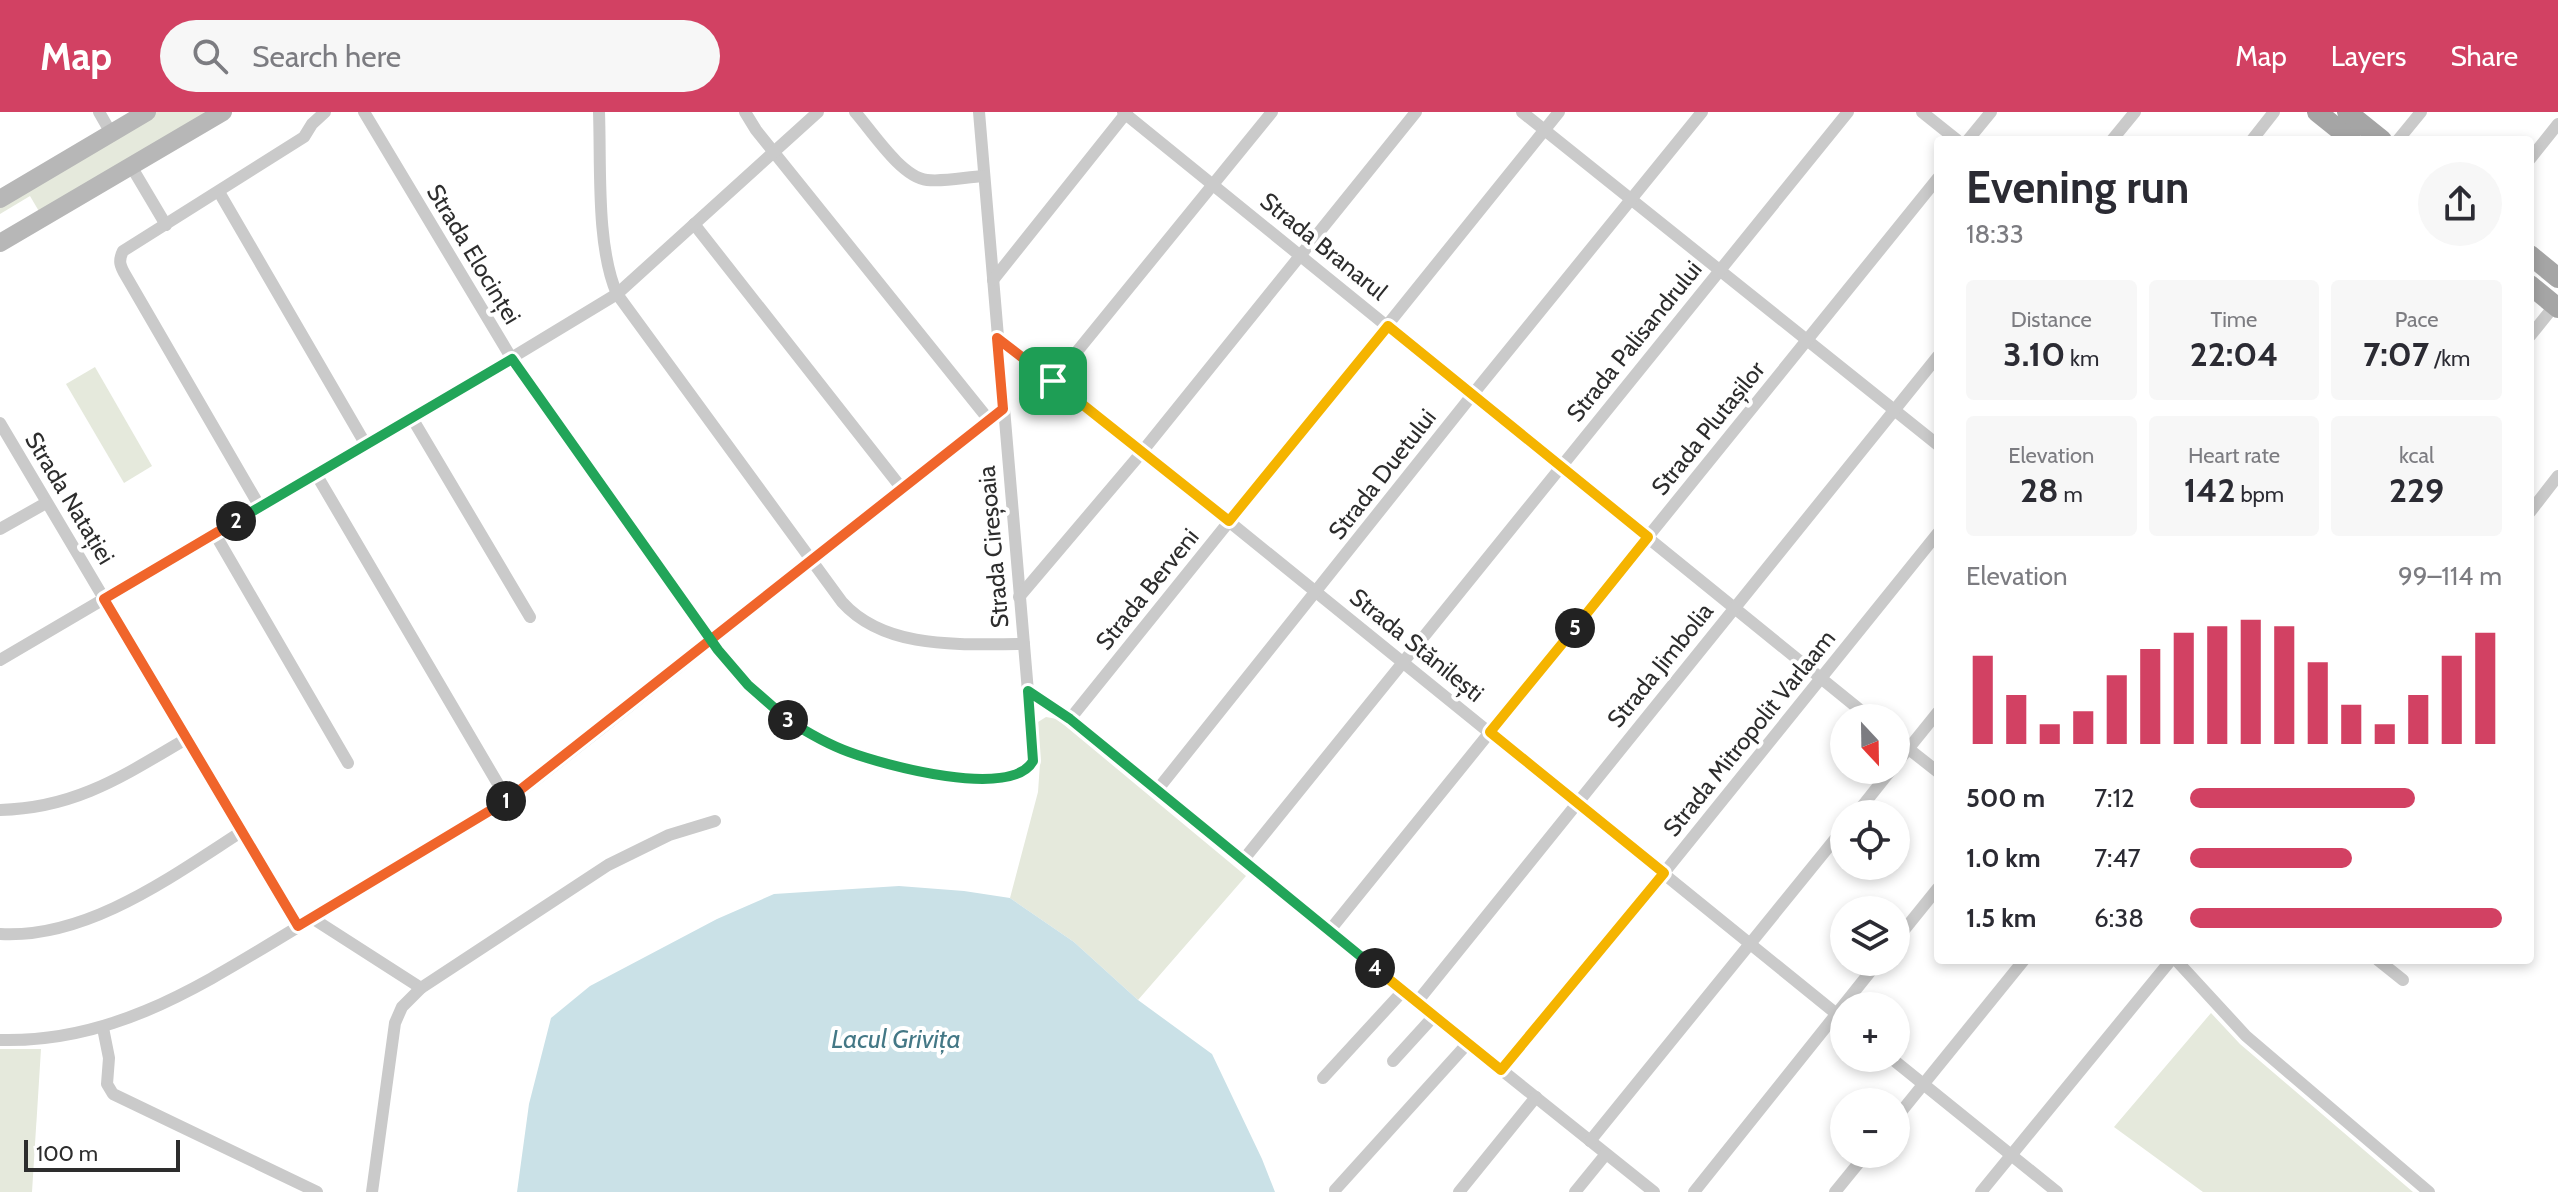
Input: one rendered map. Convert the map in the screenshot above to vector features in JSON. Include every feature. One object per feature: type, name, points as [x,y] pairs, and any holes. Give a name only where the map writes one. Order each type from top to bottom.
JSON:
[{"type":"main road","points":[[2317,112],[2347,136]]},
{"type":"main road","points":[[2347,112],[2377,136]]},
{"type":"main road","points":[[2534,258],[2558,278]]},
{"type":"main road","points":[[2534,288],[2556,307]]},
{"type":"street","points":[[99,112],[111,133]]},
{"type":"street","points":[[2,195],[147,112]]},
{"type":"street","points":[[0,243],[223,112]]},
{"type":"street","points":[[260,507],[120,266],[120,258],[123,251],[304,137],[325,112]]},
{"type":"street","name":"Strada Elocinței","points":[[364,112],[512,359],[711,641],[766,702],[815,737],[886,764],[983,779],[1017,775],[1029,768],[1033,761],[1028,691]]},
{"type":"street","points":[[599,112],[606,252],[617,294],[852,613],[875,628],[932,642],[1024,644]]},
{"type":"street","points":[[745,112],[989,420]]},
{"type":"street","points":[[0,660],[617,294],[818,112]]},
{"type":"street","points":[[855,112],[912,175],[928,180],[984,176]]},
{"type":"street","name":"Strada Cireșoaia","points":[[979,112],[1028,691]]},
{"type":"street","points":[[1053,381],[1272,112]]},
{"type":"street","points":[[1019,597],[1142,451],[1416,112]]},
{"type":"street","points":[[1522,112],[1934,442]]},
{"type":"street","name":"Strada Berveni","points":[[1070,719],[1559,112]]},
{"type":"street","name":"Strada Duetului","points":[[1158,789],[1702,112]]},
{"type":"street","name":"Strada Palisandrului","points":[[1244,859],[1848,112]]},
{"type":"street","points":[[1922,112],[1952,136]]},
{"type":"street","points":[[1971,136],[1991,112]]},
{"type":"street","points":[[2115,136],[2135,112]]},
{"type":"street","points":[[2255,136],[2274,112]]},
{"type":"street","points":[[2401,136],[2421,112]]},
{"type":"street","points":[[993,280],[1125,113]]},
{"type":"street","name":"Strada Branarul","points":[[1125,113],[1853,704]]},
{"type":"street","points":[[2534,154],[2558,124]]},
{"type":"street","points":[[131,166],[166,225]]},
{"type":"street","name":"Strada Plutașilor","points":[[1330,930],[1934,183]]},
{"type":"street","points":[[219,192],[366,445]]},
{"type":"street","points":[[694,224],[903,490]]},
{"type":"street","points":[[2534,332],[2556,307]]},
{"type":"street","name":"Strada Stănilești","points":[[997,338],[1229,521],[1830,1009]]},
{"type":"street","name":"Strada Jimbolia","points":[[1417,1002],[1934,361]]},
{"type":"street","points":[[0,1040],[53,1037],[103,1028],[175,999],[508,801],[1003,409]]},
{"type":"street","points":[[412,418],[530,617]]},
{"type":"street","name":"Strada Natației","points":[[0,423],[298,926]]},
{"type":"street","points":[[316,474],[508,801]]},
{"type":"street","points":[[2534,507],[2558,476]]},
{"type":"street","points":[[0,529],[46,503]]},
{"type":"street","points":[[215,534],[348,763]]},
{"type":"street","name":"Strada Mitropolit Varlaam","points":[[1501,1070],[1934,538]]},
{"type":"street","points":[[1028,691],[1070,719],[1158,789],[1501,1070],[1533,1101],[1654,1192]]},
{"type":"street","points":[[1910,748],[1934,717]]},
{"type":"street","points":[[0,810],[69,800],[112,782],[186,739]]},
{"type":"street","points":[[1910,750],[1934,769]]},
{"type":"street","points":[[1867,800],[1880,784]]},
{"type":"street","points":[[372,1192],[395,1023],[402,1007],[421,988],[608,865],[669,835],[715,821]]},
{"type":"street","points":[[0,934],[46,931],[109,910],[241,832]]},
{"type":"street","points":[[1590,1141],[1830,845]]},
{"type":"street","points":[[1910,923],[1934,893]]},
{"type":"street","points":[[312,918],[421,988]]},
{"type":"street","points":[[1910,1102],[2021,964]]},
{"type":"street","points":[[1981,1192],[2171,964]]},
{"type":"street","points":[[2178,964],[2246,1036],[2429,1192]]},
{"type":"street","points":[[2383,964],[2403,980]]},
{"type":"street","points":[[1323,1078],[1403,991]]},
{"type":"street","points":[[1393,1061],[1434,1016]]},
{"type":"street","points":[[103,1028],[109,1058],[107,1084],[113,1094],[317,1192]]},
{"type":"street","points":[[1694,1192],[1830,1029]]},
{"type":"street","points":[[1335,1190],[1468,1043]]},
{"type":"street","points":[[1908,1072],[2057,1192]]},
{"type":"street","points":[[1459,1192],[1533,1101]]},
{"type":"street","points":[[1575,1192],[1606,1154]]},
{"type":"street","points":[[1835,1192],[1855,1168]]},
{"type":"shaded area","points":[[155,112],[212,112],[40,213],[30,196],[0,214],[0,208]]},
{"type":"shaded area","points":[[95,367],[152,466],[124,483],[66,384]]},
{"type":"shaded area","points":[[1046,717],[1057,719],[1246,876],[1138,1000],[1074,942],[1010,898],[1038,792],[1038,722]]},
{"type":"shaded area","points":[[2211,1013],[2240,1044],[2413,1192],[2203,1192],[2114,1127]]},
{"type":"shaded area","points":[[0,1049],[41,1049],[32,1192],[0,1192]]},
{"type":"water","name":"Lacul Grivița","points":[[899,886],[1010,898],[1074,942],[1138,1000],[1212,1054],[1275,1192],[517,1192],[529,1104],[551,1018],[590,986],[717,919],[774,894]]},
{"type":"route","points":[[1053,381],[997,338],[1003,409],[711,641],[508,801],[298,926],[104,599],[512,359],[711,641],[748,685],[789,721],[848,752],[886,764],[959,777],[1006,777],[1025,771],[1033,761],[1028,691],[1039,695],[1501,1070],[1664,873],[1490,732],[1648,537],[1388,326],[1229,521],[1053,381]]}]
